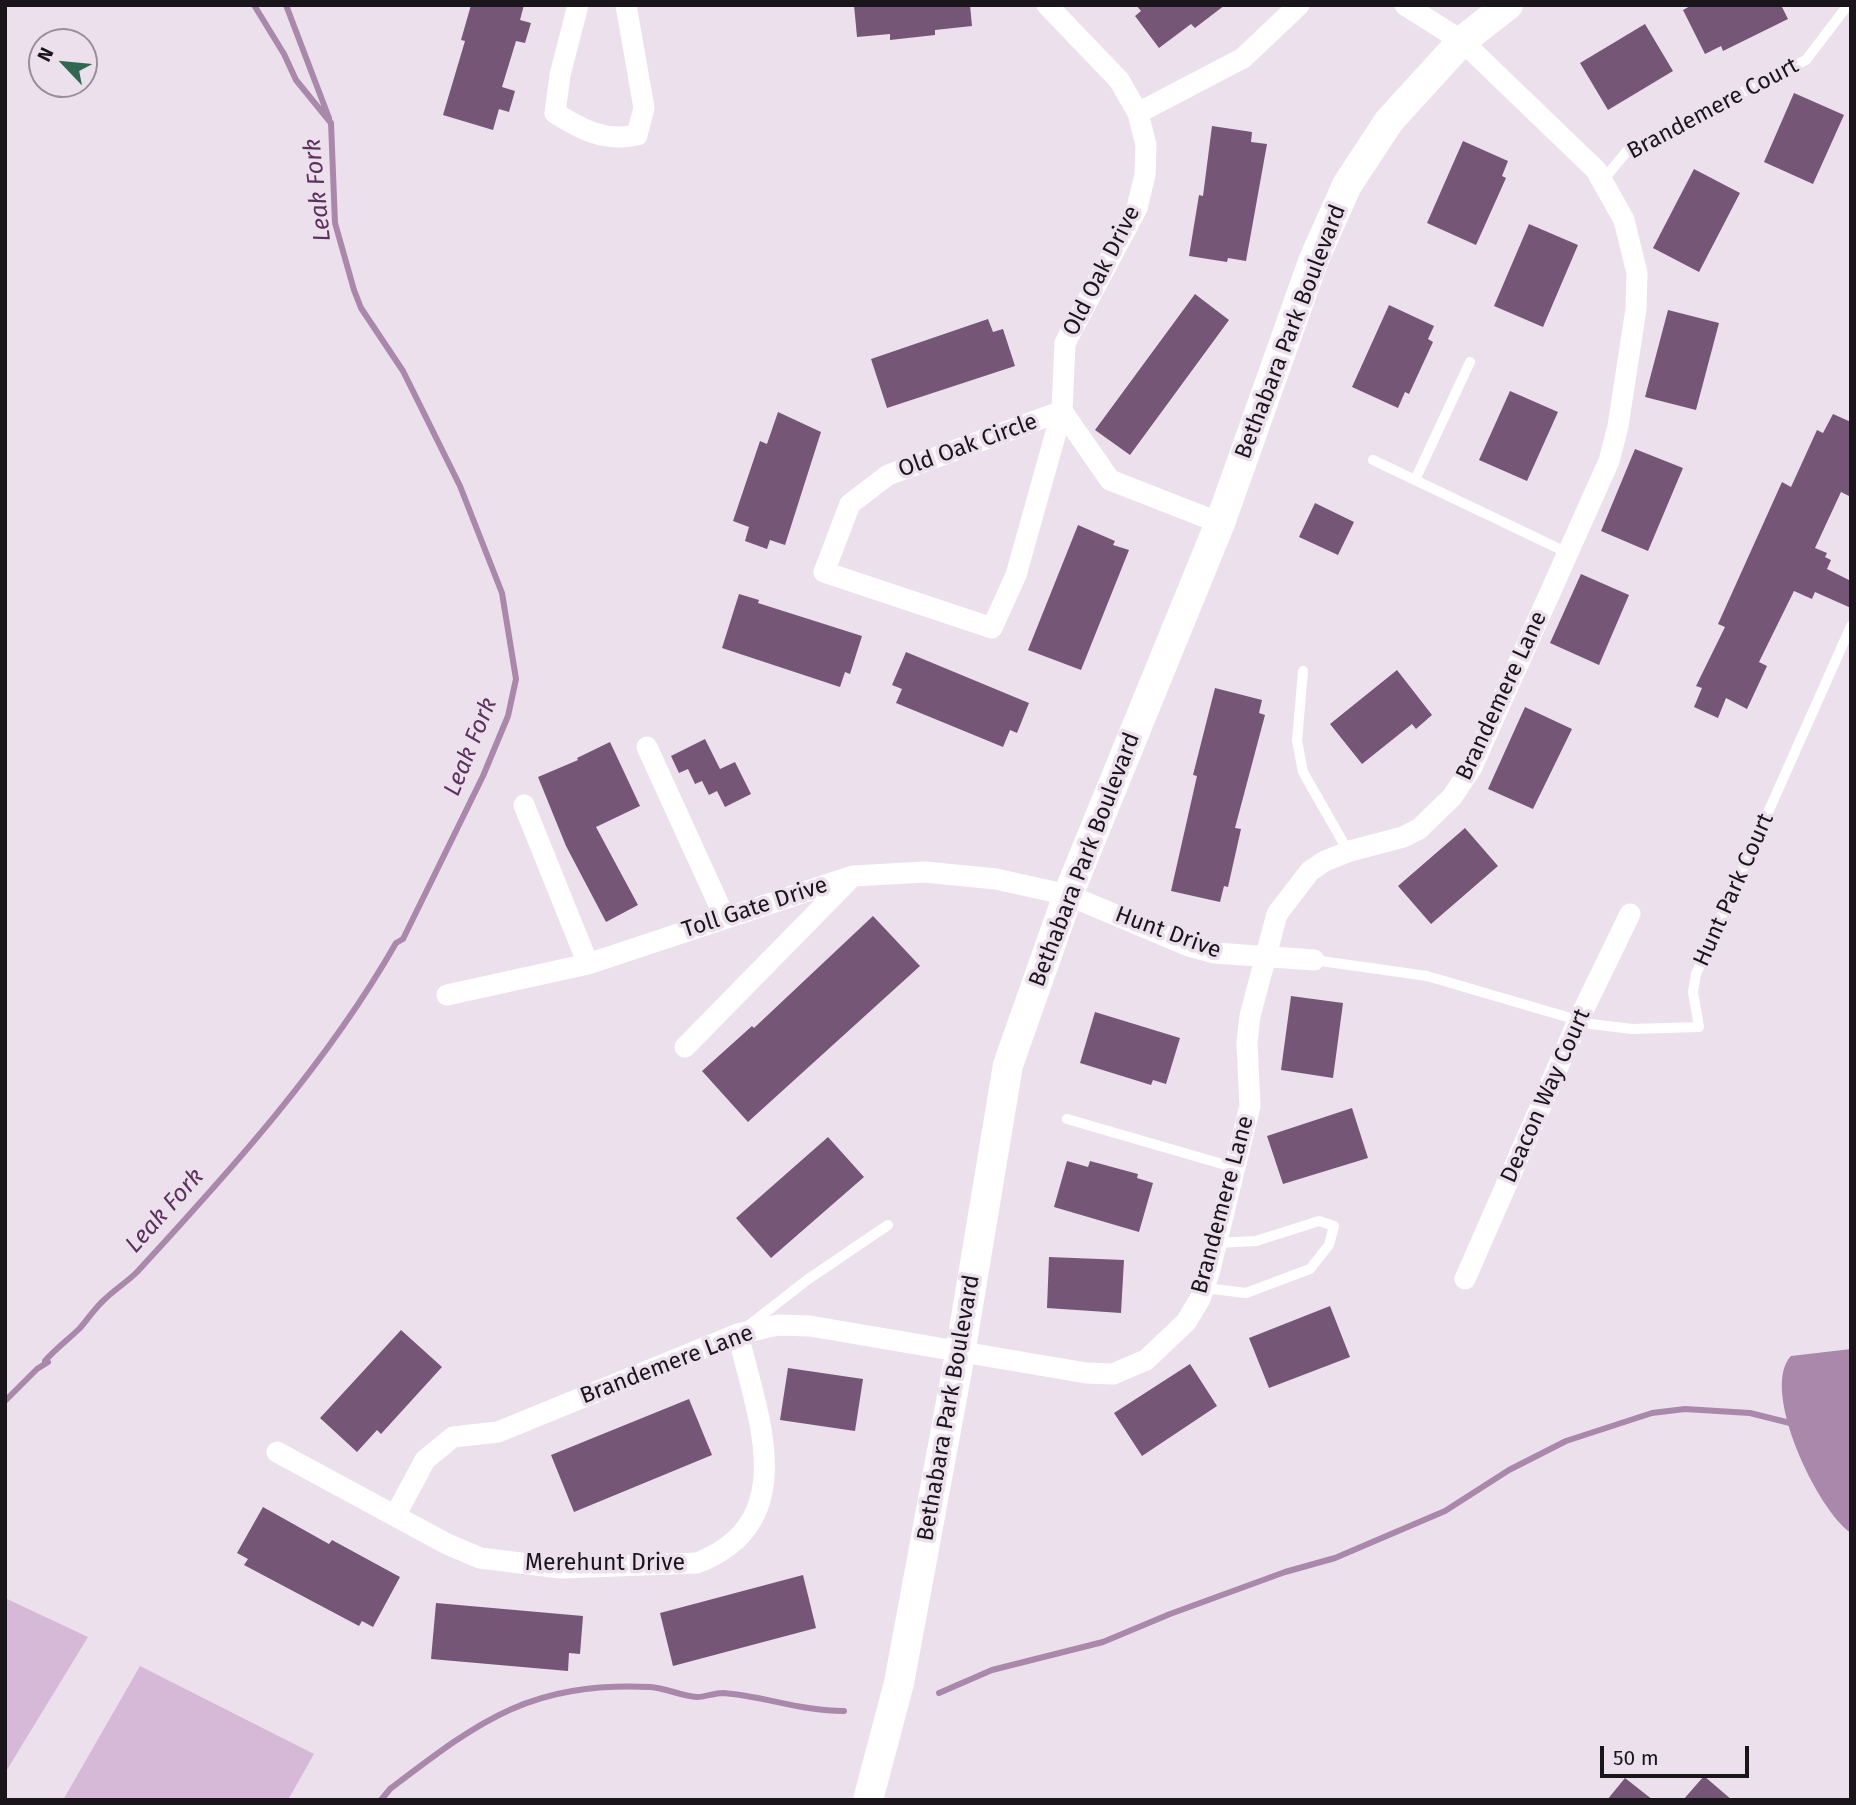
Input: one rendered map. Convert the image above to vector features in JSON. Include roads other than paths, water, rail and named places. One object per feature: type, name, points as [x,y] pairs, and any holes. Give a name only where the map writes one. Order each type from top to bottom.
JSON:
[{"type":"street","points":[[578,5],[560,75],[555,113],[585,131],[619,139],[637,135],[644,108],[626,5]]},
{"type":"street","name":"Old Oak Drive","points":[[1047,5],[1119,80],[1138,113],[1146,145],[1146,176],[1137,208],[1065,343],[1062,411]]},
{"type":"street","points":[[1138,113],[1243,58],[1298,5]]},
{"type":"street","name":"Brandemere Lane","points":[[395,1516],[425,1460],[453,1437],[498,1432],[738,1334],[778,1325],[810,1326],[1086,1373],[1122,1371],[1146,1360],[1168,1343],[1186,1322],[1204,1288],[1250,1106],[1247,1043],[1250,1016],[1277,914],[1310,871],[1348,852],[1403,837],[1433,817],[1452,797],[1472,767],[1568,553],[1609,461],[1618,426],[1636,309],[1634,255],[1624,220],[1604,179],[1462,41],[1405,5]]},
{"type":"street","name":"Bethabara Park Boulevard","points":[[868,1800],[893,1709],[960,1353],[1008,1065],[1068,895],[1220,523],[1314,259],[1347,186],[1389,121],[1462,41],[1508,5]]},
{"type":"street","points":[[1062,411],[1110,480],[1220,523]]},
{"type":"street","name":"Old Oak Circle","points":[[1062,411],[1016,575],[992,628],[824,572],[850,504],[888,475],[1062,411]]},
{"type":"street","points":[[647,747],[725,918]]},
{"type":"street","points":[[524,805],[588,964]]},
{"type":"street","name":"Toll Gate Drive","points":[[447,995],[588,964],[853,876],[925,872],[960,874],[1068,895]]},
{"type":"street","points":[[685,1047],[853,876]]},
{"type":"street","name":"Hunt Drive","points":[[1068,895],[1189,946],[1242,957],[1314,960]]},
{"type":"street","name":"Deacon Way Court","points":[[1465,1279],[1578,1021],[1630,914]]},
{"type":"street","name":"Merehunt Drive","points":[[277,1452],[447,1544],[480,1558],[506,1564],[561,1569],[697,1563],[714,1557],[729,1546],[752,1519],[764,1494],[767,1467],[738,1334]]},
{"type":"lane","name":"Brandemere Court","points":[[1604,179],[1627,151],[1806,60],[1848,5]]},
{"type":"lane","points":[[1415,480],[1471,362]]},
{"type":"lane","points":[[1373,460],[1568,553]]},
{"type":"lane","name":"Hunt Park Court","points":[[1314,960],[1427,976],[1578,1021],[1632,1028],[1699,1027],[1694,1010],[1696,974],[1851,626]]},
{"type":"lane","points":[[1303,671],[1297,741],[1303,772],[1348,852]]},
{"type":"lane","points":[[1067,1119],[1236,1168]]},
{"type":"lane","points":[[1204,1288],[1246,1293],[1310,1269],[1329,1245],[1334,1226],[1319,1221],[1256,1241],[1217,1243]]},
{"type":"lane","points":[[738,1334],[807,1280],[888,1226]]},
{"type":"waterway","name":"Leak Fork","points":[[5,1401],[37,1369],[48,1362],[45,1361],[80,1328],[101,1303],[137,1272],[172,1234],[276,1115],[340,1031],[396,943],[403,939],[483,776],[508,716],[516,679],[502,593],[460,486],[403,371],[361,308],[354,290],[335,223],[331,123],[296,80],[284,54],[254,5]]},
{"type":"waterway","points":[[286,5],[329,118]]},
{"type":"waterway","points":[[939,1693],[992,1670],[1103,1642],[1285,1572],[1335,1558],[1445,1511],[1509,1470],[1566,1441],[1652,1413],[1685,1409],[1750,1413],[1794,1424]]},
{"type":"waterway","points":[[381,1800],[390,1789],[480,1725],[509,1710],[571,1691],[608,1687],[650,1687],[691,1696],[723,1693],[812,1709],[844,1711]]}]
